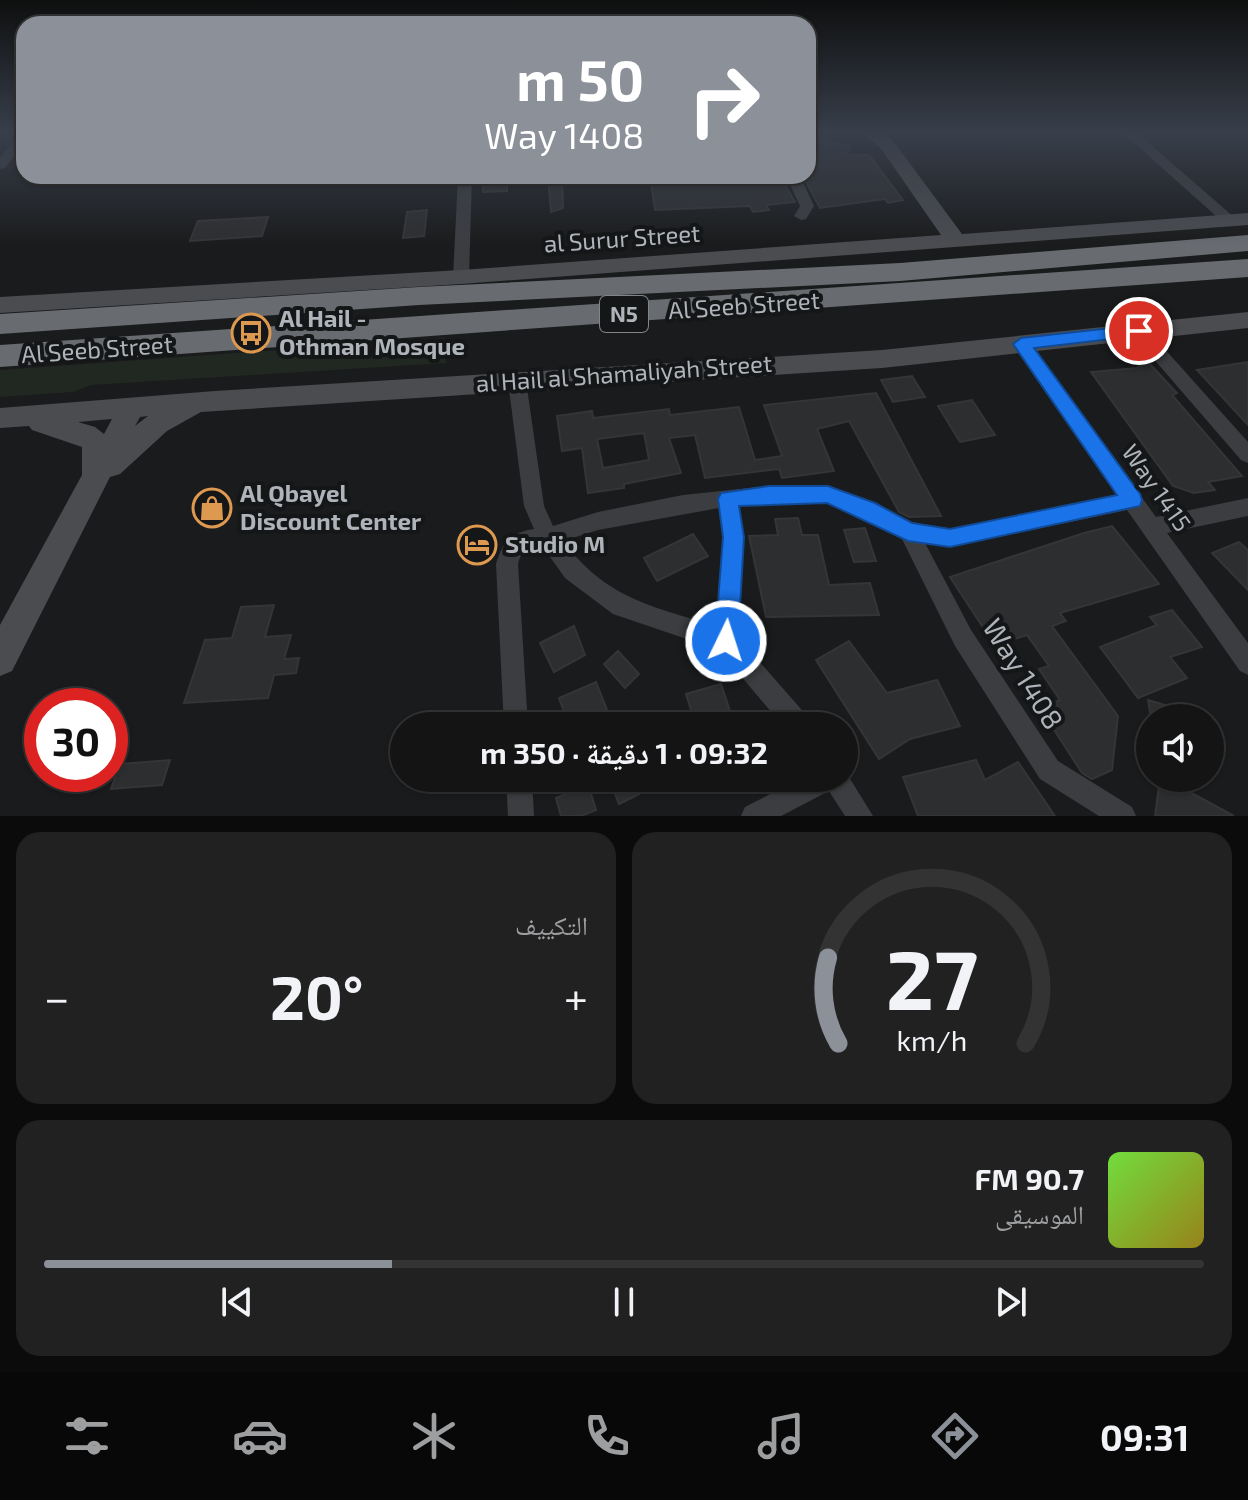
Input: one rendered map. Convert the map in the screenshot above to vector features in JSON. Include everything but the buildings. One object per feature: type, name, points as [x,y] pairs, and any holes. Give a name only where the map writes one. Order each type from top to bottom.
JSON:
[{"type":"highway","name":"Al Seeb Street","points":[[0,324],[419,296],[900,272],[1248,243]]},
{"type":"highway","name":"Al Seeb Street","points":[[0,356],[1248,268]]},
{"type":"street","points":[[905,170],[957,242]]},
{"type":"street","points":[[1176,170],[1239,220]]},
{"type":"street","points":[[461,277],[465,184]]},
{"type":"street","points":[[797,184],[807,206],[801,216]]},
{"type":"street","name":"al Surur Street","points":[[0,305],[461,277],[1239,220]]},
{"type":"street","name":"al Hail al Shamaliyah Street","points":[[9,418],[215,401],[882,359],[1139,331],[1245,323]]},
{"type":"street","points":[[1139,331],[1248,455]]},
{"type":"street","name":"Way 1415","points":[[1021,344],[1248,663]]},
{"type":"street","points":[[517,381],[534,506],[548,537],[573,571],[621,607],[726,641],[787,712]]},
{"type":"street","points":[[96,479],[143,434],[168,417],[215,401]]},
{"type":"street","points":[[0,659],[132,407]]},
{"type":"street","points":[[9,418],[86,435],[96,443],[96,479]]},
{"type":"street","points":[[515,712],[507,564],[510,552],[522,540],[548,537],[598,521],[683,504],[769,494],[828,494],[867,509],[908,531],[950,538],[1132,500]]},
{"type":"street","points":[[726,641],[733,537],[728,499]]},
{"type":"street","points":[[1151,527],[1248,507]]},
{"type":"street","name":"Way 1408","points":[[908,531],[963,638],[1049,770],[1123,816]]},
{"type":"street","points":[[520,792],[521,816]]},
{"type":"street","points":[[754,816],[801,792]]},
{"type":"street","points":[[844,792],[860,816]]},
{"type":"shaded area","points":[[445,338],[446,363],[91,385],[73,392],[0,397],[0,370]]},
{"type":"place","name":"Al Hail - Othman Mosque","points":[[251,333]]},
{"type":"place","name":"Al Qbayel Discount Center","points":[[212,508]]},
{"type":"place","name":"Studio M","points":[[477,545]]},
{"type":"route","points":[[726,641],[733,537],[728,499],[769,494],[828,494],[867,509],[908,531],[950,538],[1132,500],[1021,344],[1139,331]]}]
